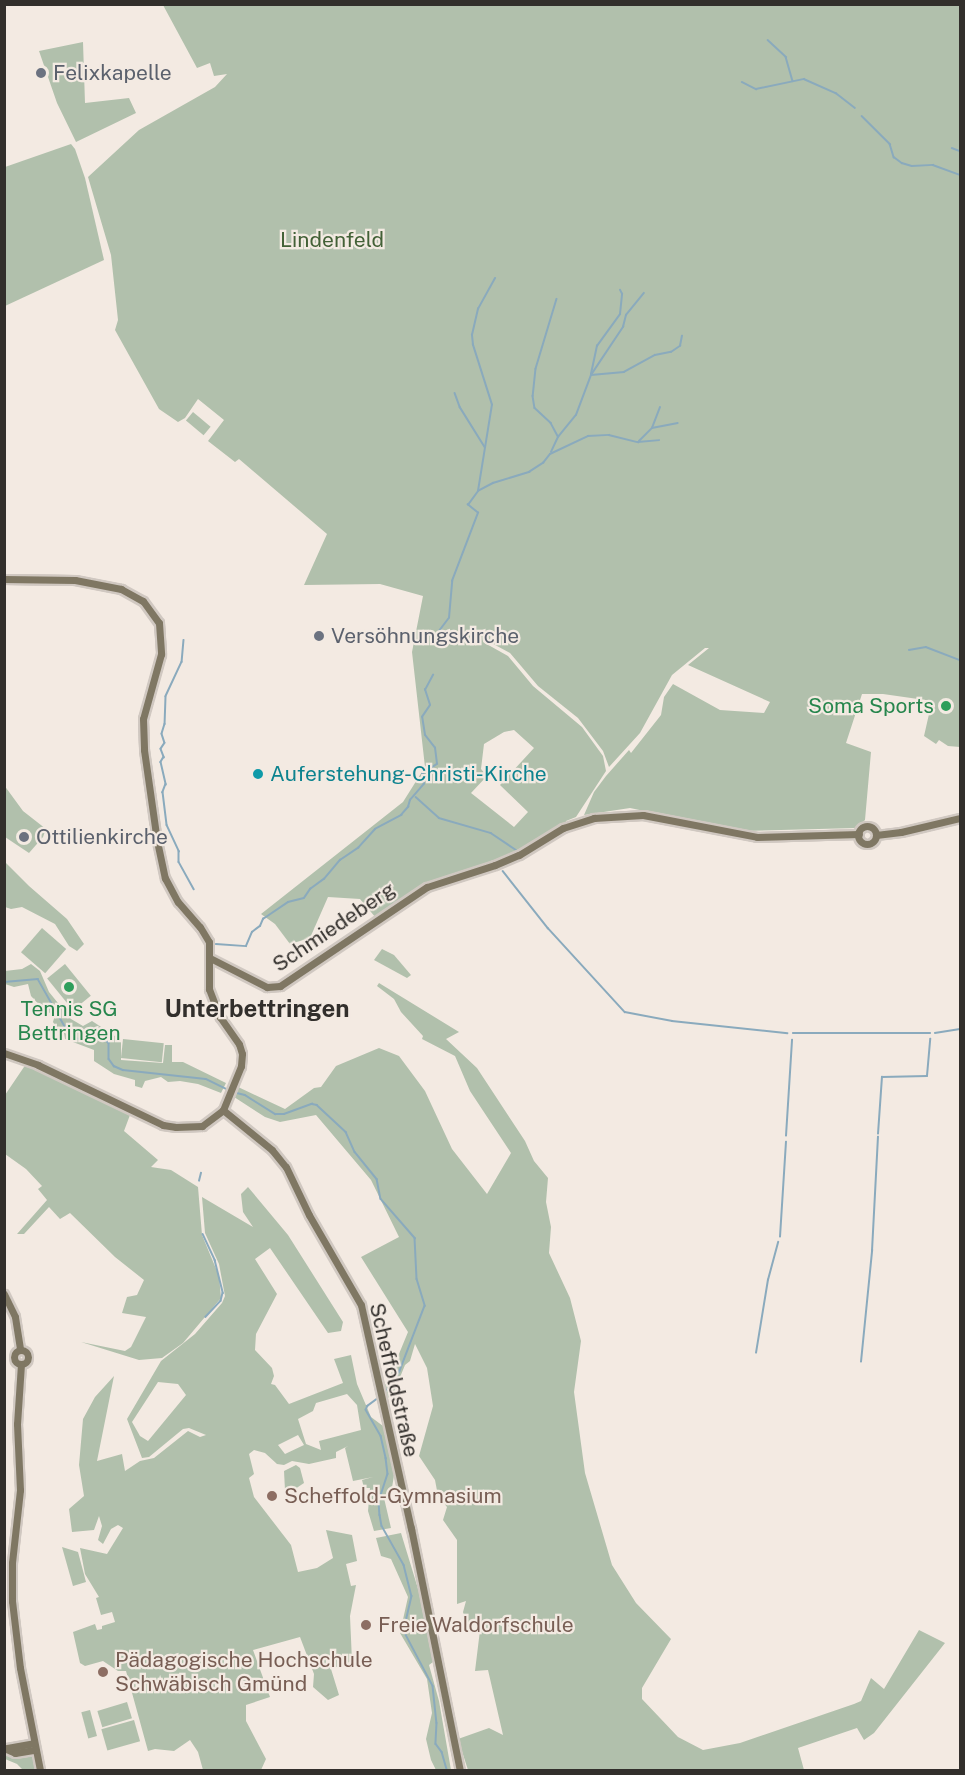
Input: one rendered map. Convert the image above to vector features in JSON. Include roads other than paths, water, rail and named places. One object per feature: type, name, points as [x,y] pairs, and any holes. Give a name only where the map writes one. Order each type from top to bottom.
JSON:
[{"type":"street","points":[[4,579],[75,580],[121,589],[137,596],[154,615],[161,632],[161,654],[143,719],[143,734],[157,841],[172,893],[206,934],[210,958],[208,977],[214,1005],[239,1044],[242,1054],[241,1066],[223,1110],[202,1126],[176,1127],[163,1125],[38,1065],[4,1053]]},
{"type":"street","name":"Schmiedeberg","points":[[210,958],[267,987],[280,986],[411,895],[439,881],[495,865],[519,855],[572,824],[613,814],[643,815],[757,837],[859,834]]},
{"type":"street","points":[[876,834],[901,832],[960,818]]},
{"type":"street","points":[[867,826],[872,828],[876,834],[873,841],[866,843],[859,834],[861,829],[867,826]]},
{"type":"street","name":"Scheffoldstraße","points":[[223,1110],[272,1150],[286,1167],[309,1215],[354,1288],[367,1321],[381,1401],[411,1528],[460,1770]]},
{"type":"street","points":[[4,1294],[15,1317],[20,1350],[14,1358],[21,1364],[17,1424],[19,1501],[13,1548],[13,1622],[40,1770]]},
{"type":"waterway","points":[[768,40],[786,57],[793,81]]},
{"type":"waterway","points":[[742,82],[756,89],[804,79],[836,93],[855,108]]},
{"type":"waterway","points":[[862,116],[890,144],[894,157],[902,163],[912,166],[933,165],[960,175]]},
{"type":"waterway","points":[[952,148],[960,151]]},
{"type":"waterway","points":[[433,639],[449,618],[452,581],[478,513],[468,505],[478,491],[492,405],[472,335],[478,309],[495,278]]},
{"type":"waterway","points":[[591,374],[597,346],[620,314],[622,294],[620,290]]},
{"type":"waterway","points":[[591,375],[623,327],[626,315],[644,293]]},
{"type":"waterway","points":[[557,299],[536,369],[533,396],[535,408],[551,423],[558,436]]},
{"type":"waterway","points":[[551,452],[558,437],[576,415],[591,375],[624,372],[655,355],[671,352],[680,346],[682,336]]},
{"type":"waterway","points":[[455,393],[460,407],[485,447]]},
{"type":"waterway","points":[[652,428],[660,407]]},
{"type":"waterway","points":[[639,441],[652,428],[678,423]]},
{"type":"waterway","points":[[478,491],[493,483],[529,472],[543,463],[550,454],[588,436],[609,435],[638,442],[659,440]]},
{"type":"waterway","points":[[184,640],[182,662],[166,697],[165,724],[162,734],[165,743],[161,749],[164,757],[161,762],[166,784],[163,792],[167,825],[179,851],[179,862],[194,889]]},
{"type":"waterway","points":[[909,650],[926,647],[960,660]]},
{"type":"waterway","points":[[216,944],[246,946],[252,932],[260,926],[263,919],[288,902],[304,898],[310,889],[324,879],[340,860],[358,848],[375,829],[401,815],[408,807],[410,800],[424,784],[422,774],[437,764],[435,748],[425,735],[422,717],[430,705],[425,690],[433,675]]},
{"type":"waterway","points":[[416,797],[439,818],[491,833],[516,850]]},
{"type":"waterway","points":[[503,871],[548,928],[625,1012],[672,1021],[787,1033]]},
{"type":"waterway","points":[[4,982],[38,979],[71,1037],[80,1039],[95,1034],[102,1037],[109,1043],[109,1059],[114,1066],[123,1070],[206,1079],[229,1090]]},
{"type":"waterway","points":[[935,1033],[960,1029]]},
{"type":"waterway","points":[[793,1033],[930,1033]]},
{"type":"waterway","points":[[878,1134],[882,1077],[927,1076],[930,1039]]},
{"type":"waterway","points":[[786,1136],[792,1040]]},
{"type":"waterway","points":[[233,1092],[245,1095],[275,1114],[284,1114],[312,1104],[317,1105],[346,1132],[355,1152],[377,1179],[381,1199],[415,1238],[417,1279],[425,1306],[400,1371],[385,1394]]},
{"type":"waterway","points":[[861,1362],[872,1251],[878,1137]]},
{"type":"waterway","points":[[780,1237],[786,1142]]},
{"type":"waterway","points":[[199,1181],[201,1173]]},
{"type":"waterway","points":[[203,1234],[215,1260],[223,1293],[221,1301],[206,1317]]},
{"type":"waterway","points":[[756,1353],[768,1280],[778,1242]]},
{"type":"waterway","points":[[379,1398],[366,1410],[381,1436],[386,1458],[388,1474],[379,1502],[382,1526],[404,1565],[412,1596],[404,1631],[433,1686],[437,1723],[436,1744],[442,1752],[447,1770]]},
{"type":"place","name":"Felixkapelle","points":[[41,73]]},
{"type":"place","name":"Versöhnungskirche","points":[[319,636]]},
{"type":"place","name":"Soma Sports","points":[[946,706]]},
{"type":"place","name":"Auferstehung-Christi-Kirche","points":[[258,774]]},
{"type":"place","name":"Ottilienkirche","points":[[24,837]]},
{"type":"place","name":"Tennis SG Bettringen","points":[[69,987]]},
{"type":"place","name":"Scheffold-Gymnasium","points":[[272,1496]]},
{"type":"place","name":"Freie Waldorfschule","points":[[366,1625]]},
{"type":"place","name":"Pädagogische Hochschule Schwäbisch Gmünd","points":[[103,1672]]},
{"type":"district","name":"Unterbettringen","points":[[257,1009]]},
{"type":"park label","name":"Lindenfeld","points":[[332,240]]}]
